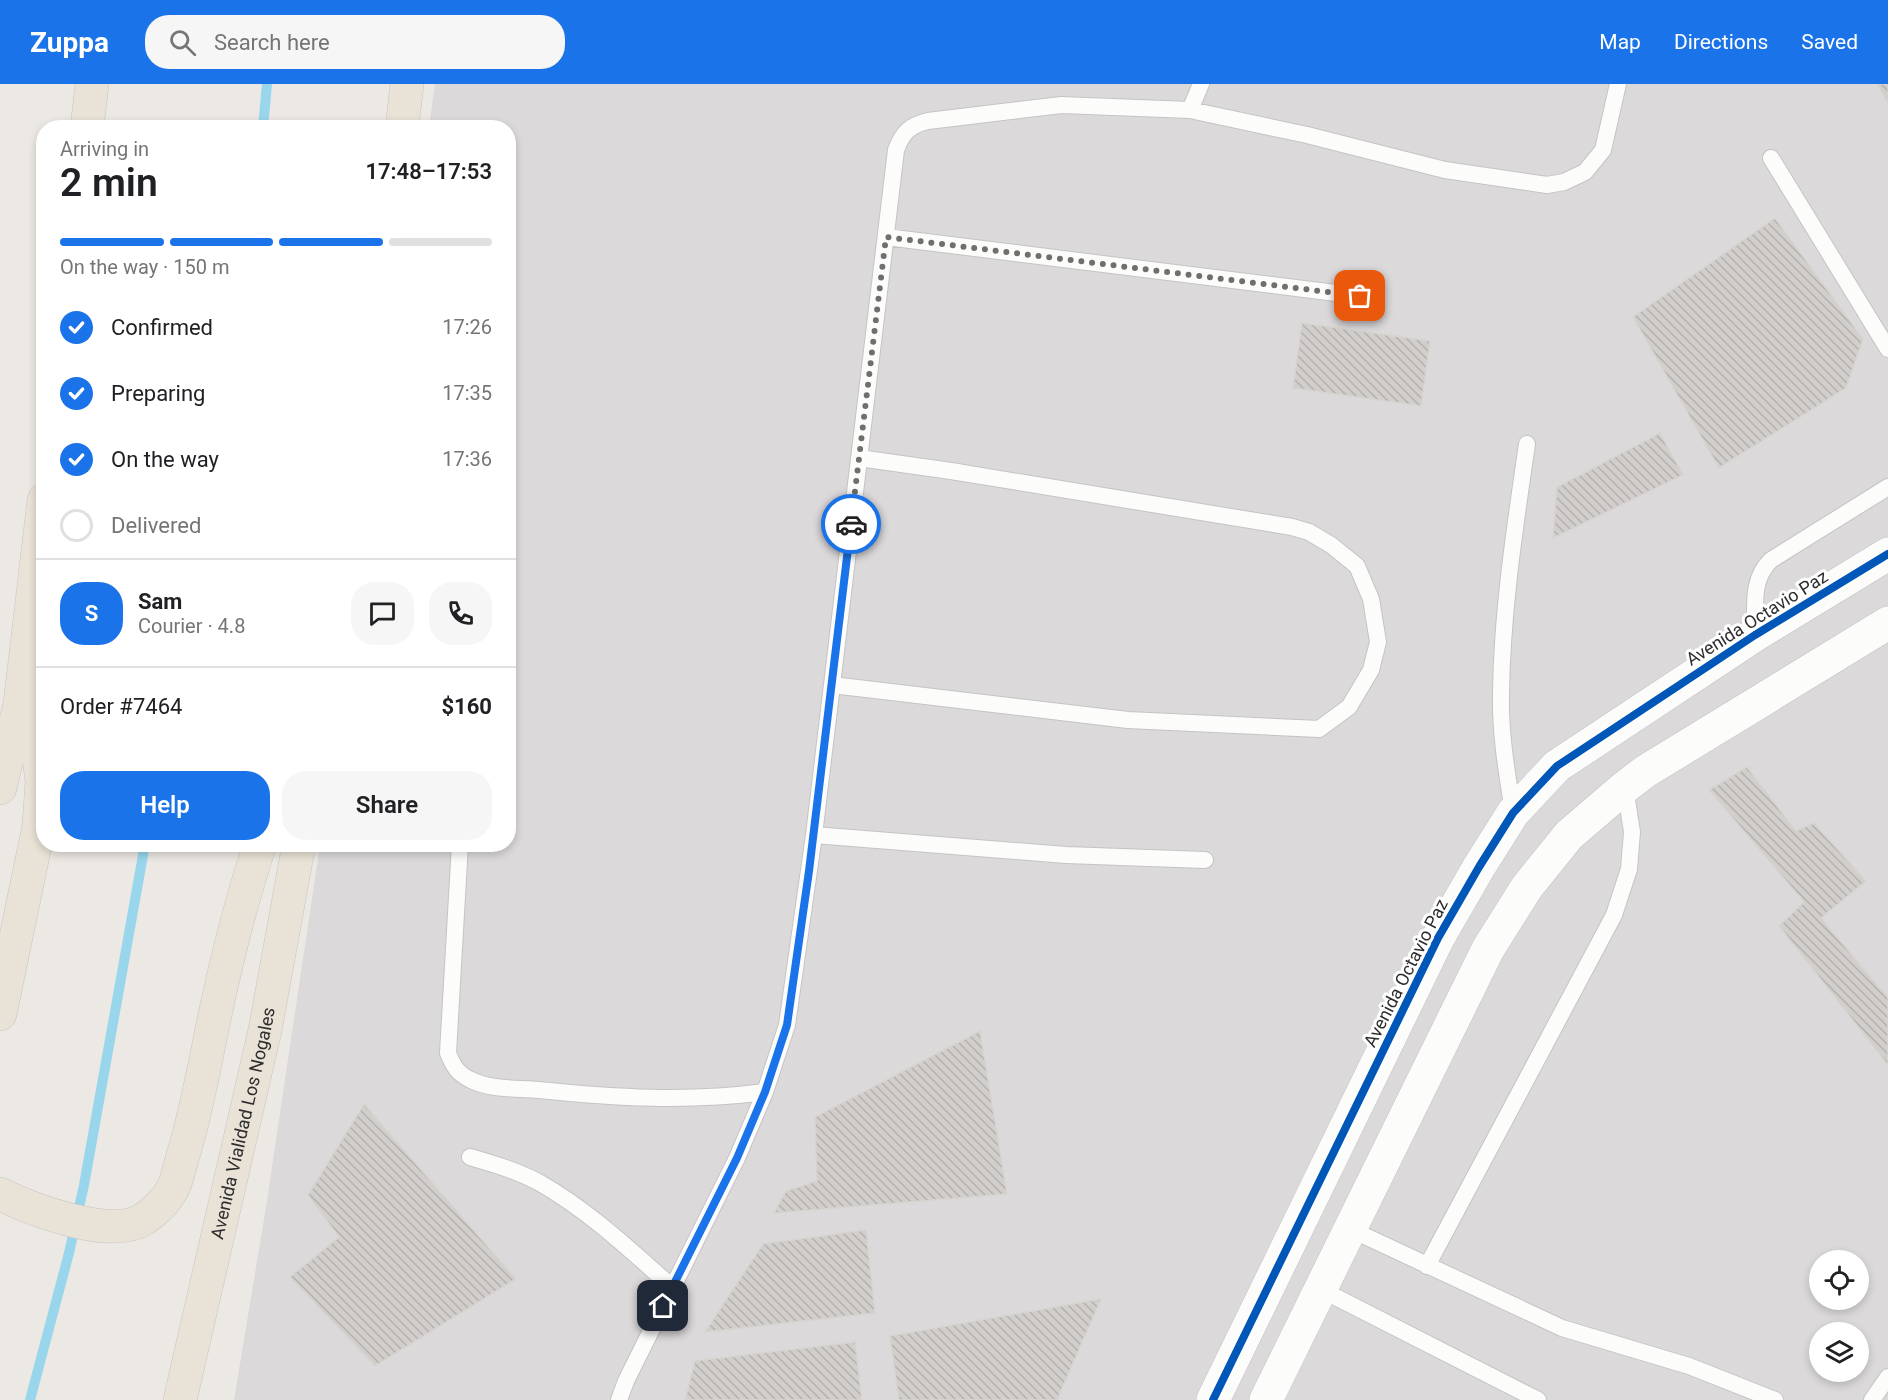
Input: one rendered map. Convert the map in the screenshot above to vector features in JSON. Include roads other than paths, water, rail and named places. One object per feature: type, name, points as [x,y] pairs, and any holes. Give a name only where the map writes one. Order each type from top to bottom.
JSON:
[{"type":"highway","points":[[88,120],[92,84]]},
{"type":"highway","points":[[403,120],[407,84]]},
{"type":"highway","points":[[0,788],[10,702],[36,548]]},
{"type":"highway","points":[[10,702],[36,746]]},
{"type":"highway","points":[[0,1014],[36,840]]},
{"type":"highway","points":[[0,1194],[42,1212],[93,1225],[120,1227],[143,1219],[159,1207],[172,1190],[194,1119],[215,1017],[257,852]]},
{"type":"highway","name":"Avenida Vialidad Los Nogales","points":[[180,1400],[265,1030],[298,852]]},
{"type":"street","name":"Avenida Octavio Paz","points":[[1213,1400],[1438,938],[1513,813],[1557,766],[1755,634],[1888,554]]},
{"type":"street","points":[[1266,1400],[1488,949],[1527,886],[1569,835],[1656,764],[1888,623]]},
{"type":"lane","points":[[1190,110],[1202,84]]},
{"type":"lane","points":[[619,1400],[672,1287],[737,1158],[765,1092],[787,1025],[814,835],[896,150],[900,138],[916,123],[1061,105],[1190,110],[1307,135],[1444,170],[1546,185],[1564,182],[1585,172],[1603,150],[1618,84]]},
{"type":"lane","points":[[1771,158],[1888,349]]},
{"type":"lane","points":[[886,237],[1360,296]]},
{"type":"lane","points":[[1513,813],[1503,751],[1500,696],[1506,591],[1527,444]]},
{"type":"lane","points":[[832,685],[1128,720],[1319,729],[1349,707],[1371,670],[1378,642],[1371,599],[1357,566],[1331,545],[1309,532],[1292,527],[859,458]]},
{"type":"lane","points":[[1755,634],[1756,585],[1759,573],[1764,566],[1888,487]]},
{"type":"lane","points":[[1427,1266],[1614,915],[1629,869],[1632,832],[1625,787]]},
{"type":"lane","points":[[814,835],[1066,855],[1205,860]]},
{"type":"lane","points":[[460,852],[448,1053],[455,1070],[471,1080],[491,1086],[610,1097],[723,1098],[765,1092]]},
{"type":"lane","points":[[470,1157],[502,1166],[540,1183],[578,1208],[672,1287]]},
{"type":"lane","points":[[1350,1229],[1562,1328],[1689,1366],[1775,1400]]},
{"type":"lane","points":[[1320,1289],[1538,1400]]},
{"type":"lane","points":[[1872,1400],[1888,1377]]},
{"type":"waterway","points":[[264,120],[267,84]]},
{"type":"waterway","points":[[30,1400],[69,1253],[84,1185],[144,852]]}]
